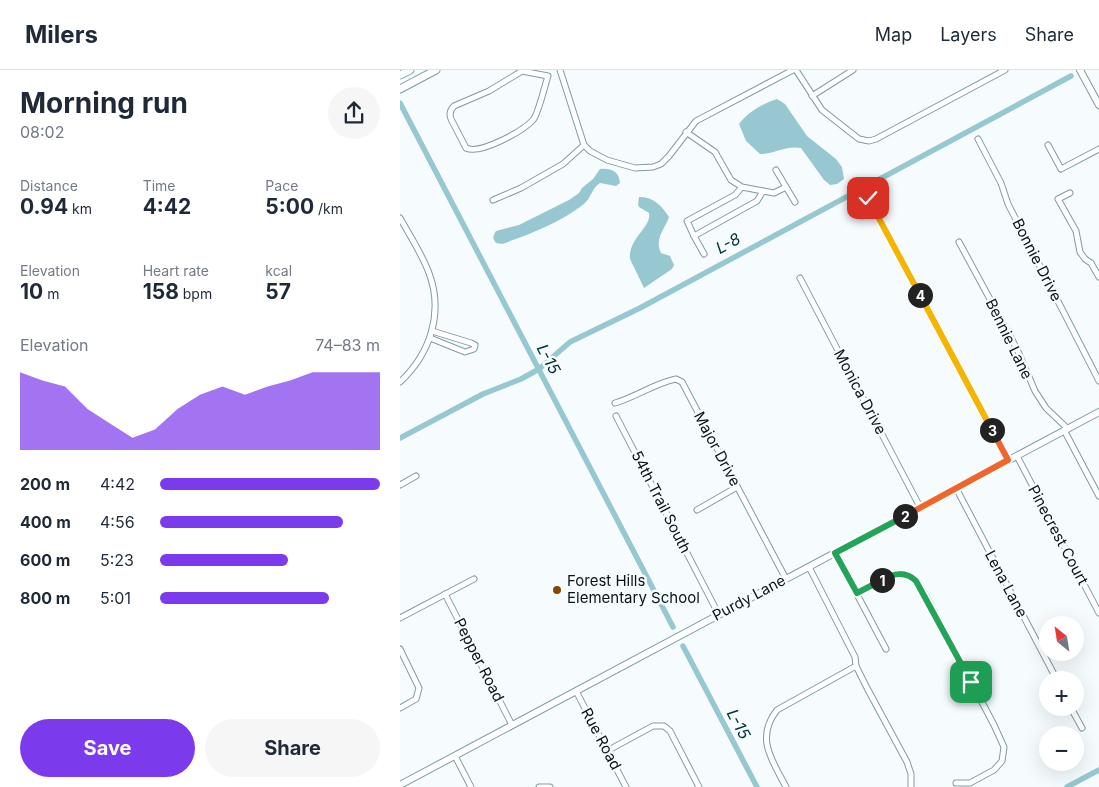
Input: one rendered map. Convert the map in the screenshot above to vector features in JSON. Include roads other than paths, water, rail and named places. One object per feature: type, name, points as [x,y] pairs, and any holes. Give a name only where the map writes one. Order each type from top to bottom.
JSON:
[{"type":"main road","points":[[400,75],[410,70]]},
{"type":"main road","points":[[402,88],[436,70]]},
{"type":"street","points":[[560,70],[584,145],[590,152],[607,160],[635,168],[661,164],[696,121],[794,70],[822,110],[862,141],[876,139],[1005,70]]},
{"type":"street","points":[[812,96],[853,70]]},
{"type":"street","points":[[1080,70],[1099,105]]},
{"type":"street","points":[[522,71],[548,76],[535,117],[508,138],[473,150],[464,145],[450,115],[454,106],[489,91],[522,71]]},
{"type":"street","points":[[686,132],[715,152],[731,180],[742,187],[774,193],[786,187]]},
{"type":"street","name":"Bonnie Drive","points":[[978,139],[1001,183],[1008,204],[1099,381]]},
{"type":"street","points":[[493,200],[521,188],[563,164],[584,145]]},
{"type":"street","points":[[1048,145],[1061,169],[1099,149]]},
{"type":"street","points":[[776,170],[795,202]]},
{"type":"street","points":[[704,254],[687,221],[735,195],[742,187]]},
{"type":"street","points":[[694,236],[757,201],[763,192]]},
{"type":"street","points":[[1070,193],[1058,199],[1077,234],[1080,252],[1091,263],[1099,277]]},
{"type":"street","points":[[868,198],[1008,460]]},
{"type":"street","points":[[400,218],[425,266],[432,284],[435,304],[430,338],[417,364],[400,382]]},
{"type":"street","name":"Bennie Lane","points":[[959,242],[1016,349],[1035,391],[1046,408],[1066,429],[1099,496]]},
{"type":"street","name":"Monica Drive","points":[[800,278],[920,507]]},
{"type":"street","points":[[430,338],[465,352],[474,349],[475,345],[471,342],[432,331]]},
{"type":"street","name":"Major Drive","points":[[615,403],[641,394],[668,380],[676,379],[682,382],[786,579]]},
{"type":"street","name":"Purdy Lane","points":[[400,785],[1099,412]]},
{"type":"street","name":"54th Trail South","points":[[616,416],[719,614]]},
{"type":"street","name":"Pinecrest Court","points":[[1017,456],[1099,613]]},
{"type":"street","points":[[400,484],[416,476]]},
{"type":"street","points":[[697,510],[737,487]]},
{"type":"street","name":"Lena Lane","points":[[956,488],[1052,671]]},
{"type":"street","points":[[835,553],[886,649]]},
{"type":"street","points":[[809,567],[855,657],[856,666],[907,762],[911,774],[911,787]]},
{"type":"street","points":[[857,593],[888,576],[896,574],[908,576],[916,581],[926,596],[994,724],[1004,747],[1002,761],[988,775],[970,783],[956,783]]},
{"type":"street","points":[[400,618],[474,579]]},
{"type":"street","name":"Pepper Road","points":[[445,594],[512,725]]},
{"type":"street","points":[[400,649],[420,688],[416,699],[400,708]]},
{"type":"street","points":[[786,787],[767,748],[766,733],[771,719],[777,710],[856,666]]},
{"type":"street","name":"Rue Road","points":[[576,691],[626,787]]},
{"type":"street","points":[[607,751],[653,726],[660,725],[670,731],[699,787]]},
{"type":"street","points":[[455,756],[471,787]]},
{"type":"water","points":[[777,99],[785,104],[807,136],[836,159],[842,167],[844,179],[837,184],[830,185],[824,180],[801,148],[796,147],[760,154],[746,141],[739,124],[756,108]]},
{"type":"water","points":[[600,169],[614,171],[620,183],[616,186],[600,183],[584,204],[565,217],[534,232],[502,244],[496,243],[493,237],[496,231],[519,225],[569,200],[593,179]]},
{"type":"water","points":[[639,197],[653,200],[669,217],[659,239],[659,248],[661,253],[670,256],[674,265],[672,269],[644,288],[630,259],[633,245],[649,218],[649,213],[639,207]]},
{"type":"waterway","name":"L-8","points":[[400,438],[483,394],[521,379],[539,369],[570,342],[640,308],[1071,76]]},
{"type":"waterway","name":"L-15","points":[[400,103],[673,627]]},
{"type":"waterway","name":"L-15","points":[[683,646],[757,787]]},
{"type":"waterway","points":[[1067,787],[1099,770]]},
{"type":"place","name":"Forest Hills Elementary School","points":[[557,590]]}]
